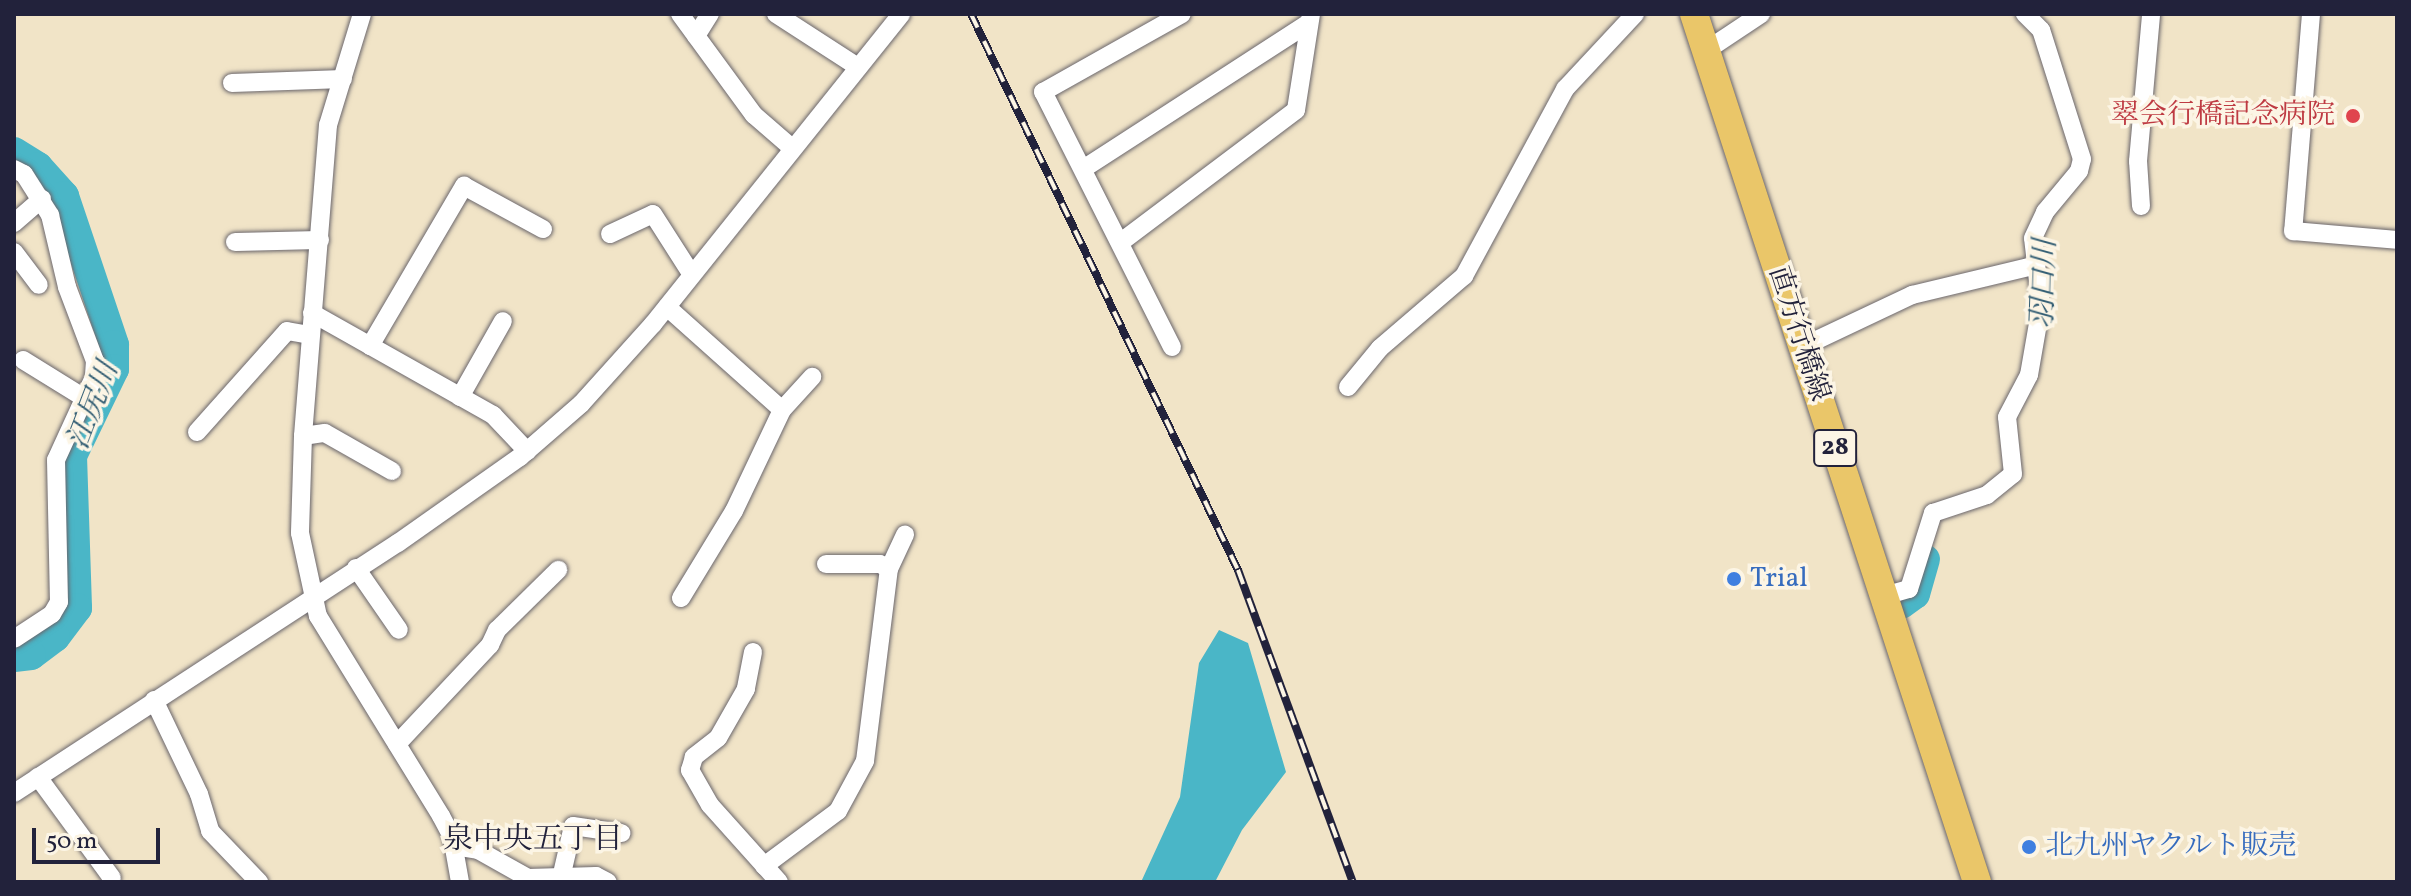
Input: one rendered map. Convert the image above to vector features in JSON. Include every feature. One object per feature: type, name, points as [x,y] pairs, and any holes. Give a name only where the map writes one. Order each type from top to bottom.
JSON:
[{"type":"main road","name":"直方行橋線","points":[[1694,14],[1977,882]]},
{"type":"street","points":[[362,14],[328,125],[303,436],[300,533],[318,616],[397,744],[454,846],[460,882]]},
{"type":"street","points":[[680,14],[754,115],[792,148]]},
{"type":"street","points":[[696,36],[710,14]]},
{"type":"street","points":[[776,14],[858,67]]},
{"type":"street","points":[[14,793],[356,568],[527,451],[581,404],[667,307],[901,14]]},
{"type":"street","points":[[1172,347],[1043,92],[1182,14]]},
{"type":"street","points":[[1348,387],[1380,348],[1464,276],[1565,89],[1635,14]]},
{"type":"street","points":[[1707,50],[1761,14]]},
{"type":"street","points":[[1884,596],[1909,589],[1933,513],[1987,495],[2013,474],[2007,417],[2029,375],[2041,306],[2033,238],[2045,212],[2079,171],[2082,159],[2041,30],[2025,14]]},
{"type":"street","points":[[2141,206],[2138,161],[2151,14]]},
{"type":"street","points":[[2311,14],[2293,231],[2397,240]]},
{"type":"street","points":[[1083,169],[1310,18]]},
{"type":"street","points":[[1121,242],[1296,110],[1310,18]]},
{"type":"street","points":[[232,83],[343,79]]},
{"type":"street","points":[[14,169],[42,199],[95,361],[56,460],[59,602],[52,614],[14,639]]},
{"type":"street","points":[[370,346],[464,186],[543,229]]},
{"type":"street","points":[[14,223],[42,199]]},
{"type":"street","points":[[610,234],[653,214],[692,275]]},
{"type":"street","points":[[235,242],[320,240]]},
{"type":"street","points":[[14,252],[39,285]]},
{"type":"street","points":[[1802,347],[1912,295],[2029,267]]},
{"type":"street","points":[[667,307],[782,410]]},
{"type":"street","points":[[312,313],[493,415],[527,451]]},
{"type":"street","points":[[460,397],[503,321]]},
{"type":"street","points":[[197,432],[287,331],[310,335]]},
{"type":"street","points":[[23,360],[83,397]]},
{"type":"street","points":[[681,598],[734,511],[782,410],[812,377]]},
{"type":"street","points":[[303,436],[325,433],[392,471]]},
{"type":"street","points":[[764,866],[838,811],[865,761],[889,569],[905,534]]},
{"type":"street","points":[[826,564],[880,564],[889,569]]},
{"type":"street","points":[[356,568],[399,630]]},
{"type":"street","points":[[397,744],[490,645],[497,630],[558,570]]},
{"type":"street","points":[[753,652],[746,689],[718,738],[694,757],[690,770],[710,805],[779,882]]},
{"type":"street","points":[[154,700],[199,794],[210,831],[259,882]]},
{"type":"street","points":[[38,777],[112,878]]},
{"type":"street","points":[[561,878],[573,826],[621,833]]},
{"type":"street","points":[[454,846],[478,850],[528,878],[596,876],[608,882]]},
{"type":"water","points":[[1219,630],[1248,643],[1286,772],[1242,830],[1215,882],[1141,882],[1180,797],[1199,663]]},
{"type":"waterway","name":"江尻川","points":[[14,152],[38,167],[64,196],[114,345],[114,369],[72,456],[77,608],[55,637],[31,655],[14,657]]},
{"type":"waterway","name":"羽口川","points":[[1901,604],[1915,594],[1925,559]]},
{"type":"railway","points":[[971,14],[1238,570],[1353,882]]},
{"type":"place","name":"翠会行橋記念病院","points":[[2353,116]]},
{"type":"place","name":"Trial","points":[[1734,579]]},
{"type":"place","name":"北九州ヤクルト販売","points":[[2029,847]]},
{"type":"district","name":"泉中央五丁目","points":[[533,840]]}]
